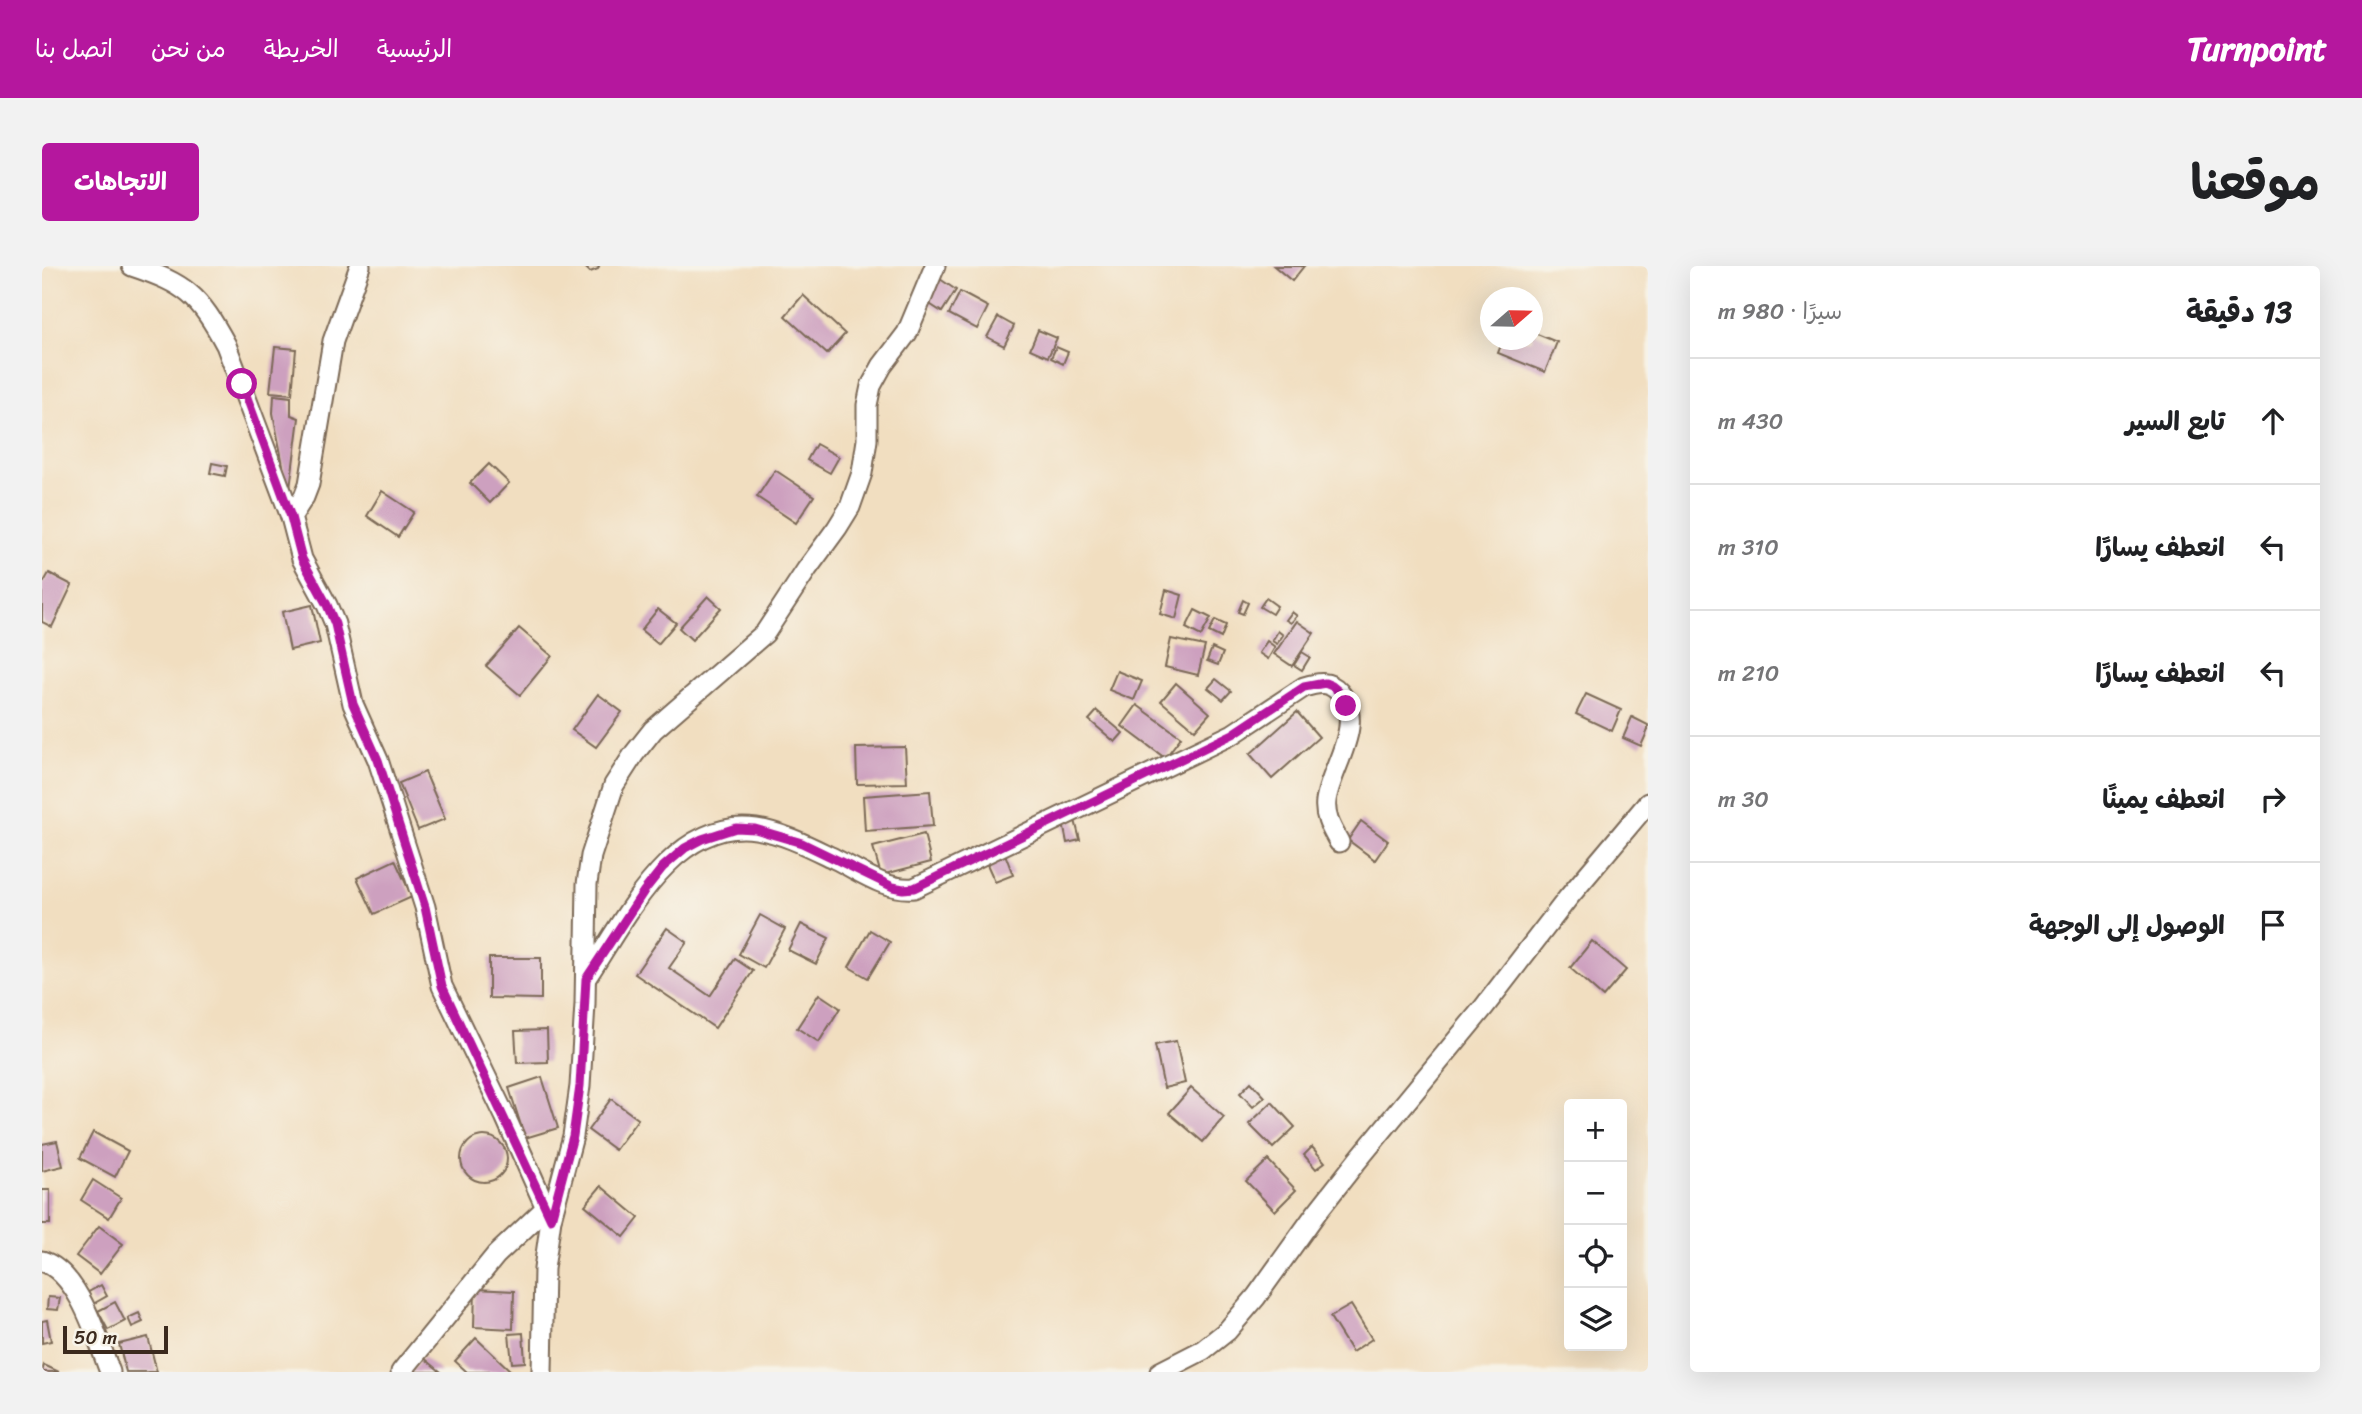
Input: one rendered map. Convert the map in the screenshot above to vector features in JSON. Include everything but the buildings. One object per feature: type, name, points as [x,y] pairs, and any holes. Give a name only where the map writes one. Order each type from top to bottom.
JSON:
[{"type":"street","points":[[132,266],[166,278],[186,289],[201,304],[213,321],[242,384],[291,517],[302,559],[335,624],[353,704],[378,760],[425,907],[442,986],[548,1214]]},
{"type":"street","points":[[291,517],[309,484],[333,341],[360,266]]},
{"type":"street","points":[[542,1372],[548,1214],[573,1136],[580,1086],[586,979],[587,884],[592,856],[614,785],[653,730],[765,633],[850,508],[862,473],[871,386],[882,366],[907,333],[934,266]]},
{"type":"street","points":[[586,979],[663,867],[685,848],[702,839],[736,828],[755,829],[802,843],[893,887],[914,888],[1233,734],[1304,687],[1315,684],[1325,683],[1332,686],[1346,706],[1347,737],[1326,802],[1326,817],[1339,842]]},
{"type":"street","points":[[1160,1372],[1203,1350],[1234,1323],[1357,1161],[1484,1007],[1568,898],[1648,803]]},
{"type":"street","points":[[401,1372],[496,1255],[548,1214]]},
{"type":"street","points":[[42,1261],[51,1264],[64,1275],[75,1292],[92,1324],[110,1372]]},
{"type":"route","points":[[242,384],[291,517],[302,559],[335,624],[353,704],[378,760],[425,907],[442,986],[551,1219],[573,1136],[580,1086],[586,979],[644,891],[663,867],[685,848],[702,839],[736,828],[755,829],[802,843],[893,887],[914,888],[1233,734],[1304,687],[1325,683],[1332,686],[1343,697],[1346,706]]}]
